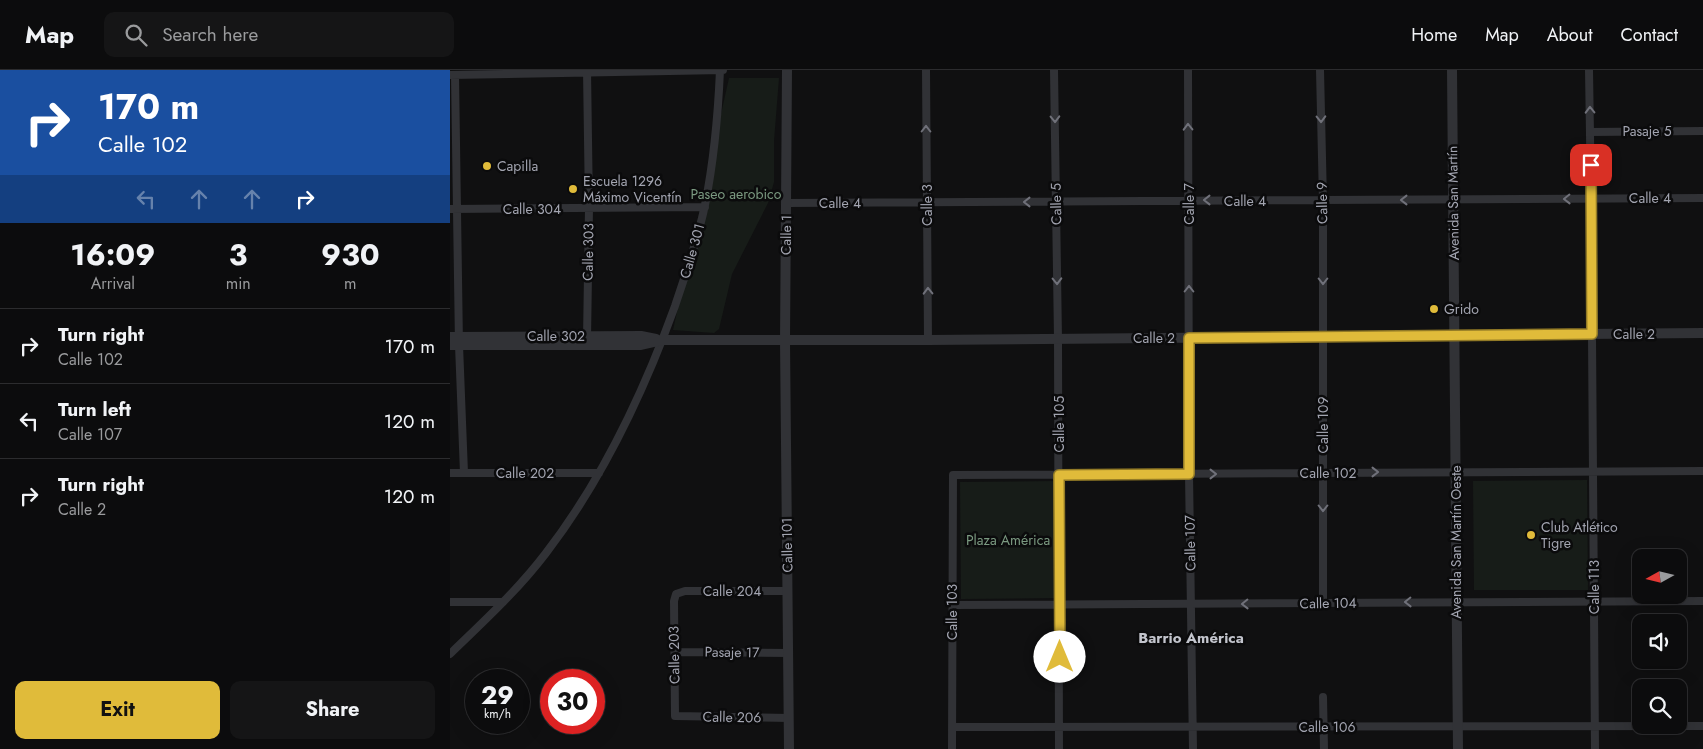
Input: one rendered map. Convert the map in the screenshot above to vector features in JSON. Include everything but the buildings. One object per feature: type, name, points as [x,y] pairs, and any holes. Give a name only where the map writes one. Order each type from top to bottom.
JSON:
[{"type":"street","points":[[464,473],[455,341],[453,75],[721,70]]},
{"type":"street","name":"Calle 301","points":[[450,654],[503,602],[546,553],[599,473],[623,429],[662,340],[686,275],[705,207],[716,139],[721,70]]},
{"type":"street","name":"Calle 1","points":[[784,341],[787,70]]},
{"type":"street","name":"Calle 3","points":[[926,70],[928,340]]},
{"type":"street","name":"Calle 5","points":[[1054,70],[1058,339]]},
{"type":"street","name":"Calle 7","points":[[1188,70],[1189,338]]},
{"type":"street","name":"Calle 9","points":[[1320,70],[1323,201],[1323,336]]},
{"type":"street","name":"Avenida San Martín","points":[[1452,70],[1455,336]]},
{"type":"street","name":"Calle 113","points":[[1589,70],[1595,749]]},
{"type":"street","name":"Calle 303","points":[[587,71],[589,208],[587,340]]},
{"type":"street","name":"Pasaje 5","points":[[1590,132],[1703,131]]},
{"type":"street","name":"Calle 4","points":[[786,203],[1703,198]]},
{"type":"street","name":"Calle 304","points":[[454,209],[705,207]]},
{"type":"street","name":"Calle 2","points":[[784,341],[1703,333]]},
{"type":"street","name":"Calle 109","points":[[1323,336],[1323,603]]},
{"type":"street","name":"Avenida San Martín Oeste","points":[[1455,336],[1458,749]]},
{"type":"street","name":"Calle 107","points":[[1189,338],[1193,749]]},
{"type":"street","name":"Calle 105","points":[[1058,339],[1059,749]]},
{"type":"street","name":"Calle 302","points":[[455,341],[587,340],[640,344],[662,340],[784,341]]},
{"type":"street","name":"Calle 101","points":[[784,341],[789,749]]},
{"type":"street","name":"Calle 102","points":[[953,475],[1703,471]]},
{"type":"street","name":"Calle 202","points":[[450,473],[599,473]]},
{"type":"street","name":"Calle 103","points":[[952,749],[953,475]]},
{"type":"street","name":"Calle 204","points":[[676,594],[685,591],[788,591]]},
{"type":"street","name":"Calle 203","points":[[675,716],[674,601],[676,594]]},
{"type":"street","name":"Calle 104","points":[[952,605],[1703,601]]},
{"type":"street","points":[[450,602],[503,602]]},
{"type":"street","name":"Pasaje 17","points":[[675,652],[789,653]]},
{"type":"street","points":[[1323,697],[1324,749]]},
{"type":"street","name":"Calle 206","points":[[675,716],[789,718]]},
{"type":"street","name":"Calle 106","points":[[952,727],[1703,726]]},
{"type":"green space","name":"Paseo aerobico","points":[[729,78],[779,78],[774,141],[774,182],[768,203],[732,274],[719,329],[714,333],[673,330]]},
{"type":"green space","name":"Club Atlético Tigre","points":[[1587,480],[1588,590],[1474,590],[1473,481]]},
{"type":"green space","name":"Plaza América","points":[[1056,481],[1057,598],[961,599],[960,482]]},
{"type":"place","name":"Capilla","points":[[487,166]]},
{"type":"place","name":"Escuela 1296 Máximo Vicentín","points":[[573,189]]},
{"type":"place","name":"Grido","points":[[1434,309]]},
{"type":"place","name":"Club Atlético Tigre","points":[[1531,535]]},
{"type":"district","name":"Barrio América","points":[[1191,638]]},
{"type":"route","points":[[1060,657],[1059,475],[1189,474],[1189,338],[1592,334],[1591,165]]}]
